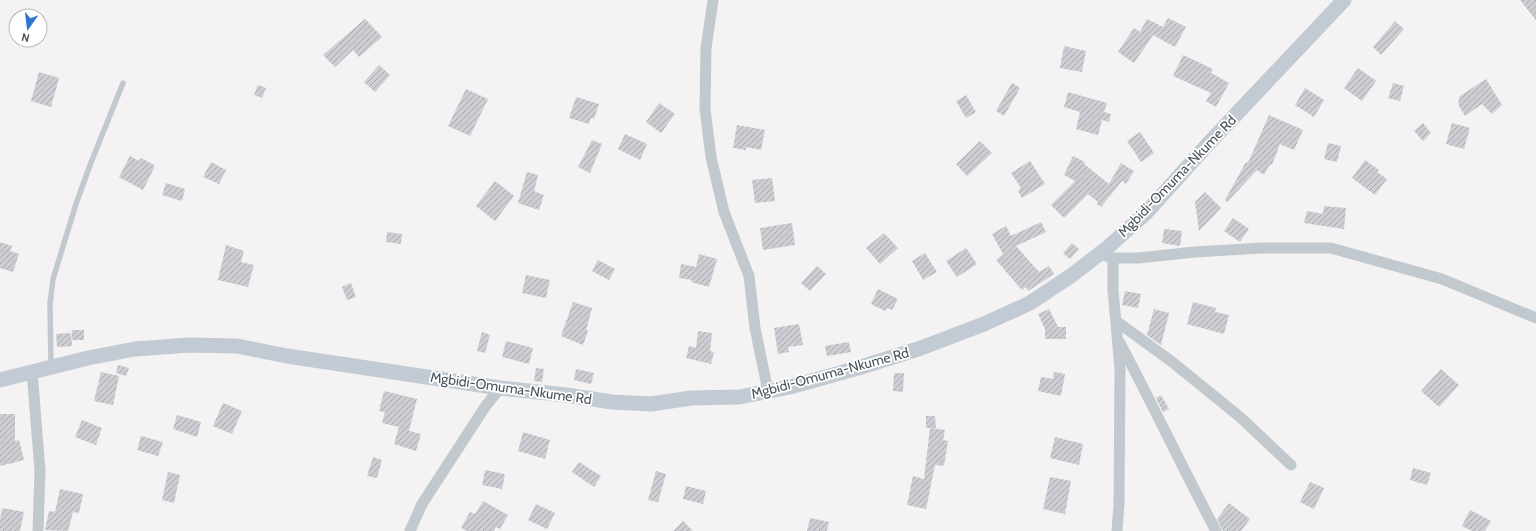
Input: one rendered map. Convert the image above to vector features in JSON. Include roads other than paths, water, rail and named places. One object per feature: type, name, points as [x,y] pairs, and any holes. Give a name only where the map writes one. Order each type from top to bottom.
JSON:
[{"type":"street","points":[[713,0],[706,48],[705,108],[711,157],[724,212],[749,276],[755,328],[768,391]]},
{"type":"street","name":"Mgbidi-Omuma-Nkume Rd","points":[[0,380],[88,358],[135,349],[189,344],[237,346],[287,356],[500,388],[566,395],[612,402],[651,404],[691,398],[739,397],[790,387],[872,364],[921,348],[984,324],[1030,303],[1072,275],[1106,256],[1344,0]]},
{"type":"street","points":[[1117,531],[1120,506],[1120,377],[1113,290],[1106,256],[1138,258],[1195,252],[1254,249],[1331,248],[1442,279],[1536,318]]},
{"type":"street","points":[[1116,321],[1171,362],[1240,417],[1291,465]]},
{"type":"street","points":[[1118,339],[1216,531]]},
{"type":"street","points":[[32,371],[40,471],[38,531]]},
{"type":"street","points":[[410,531],[422,504],[485,407],[500,388]]},
{"type":"lane","points":[[51,367],[50,312],[53,279],[76,204],[123,82]]}]
